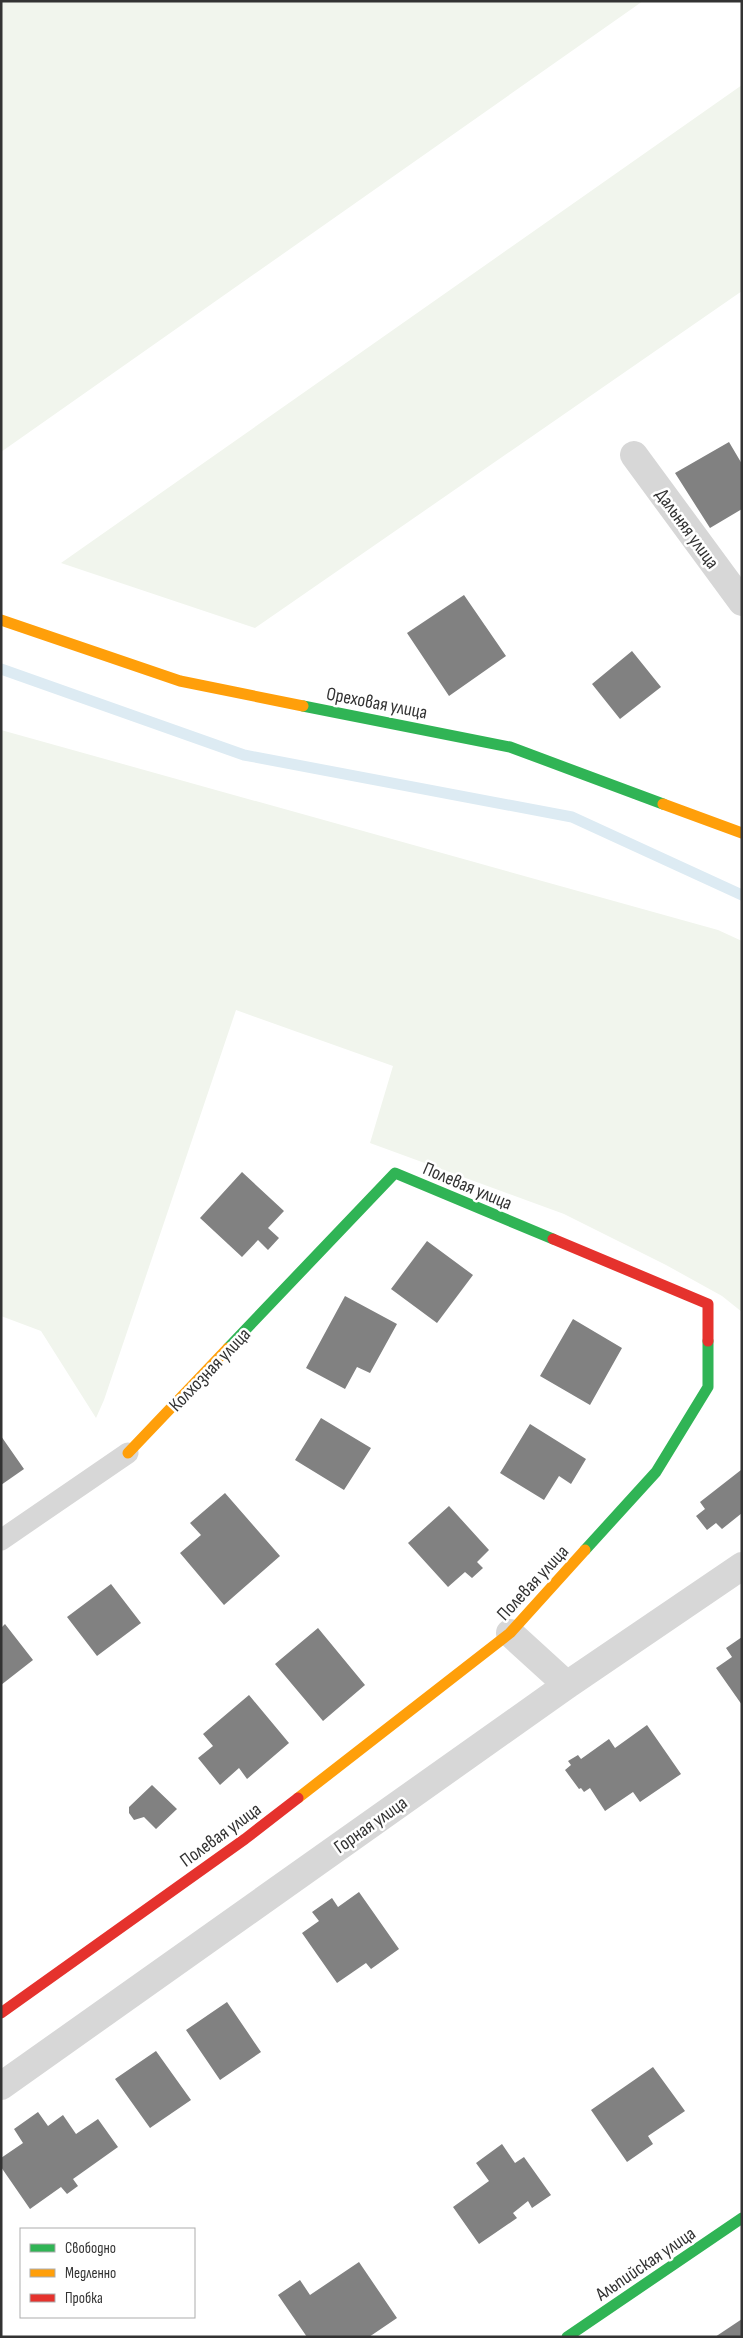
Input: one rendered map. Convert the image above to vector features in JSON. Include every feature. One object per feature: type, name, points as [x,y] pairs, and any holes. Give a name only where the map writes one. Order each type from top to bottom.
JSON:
[{"type":"street","name":"Дальняя улица","points":[[634,455],[742,602]]},
{"type":"street","name":"Ореховая улица","points":[[1,620],[180,681],[510,747],[742,833]]},
{"type":"street","name":"Колхозная улица","points":[[128,1453],[395,1173]]},
{"type":"street","name":"Полевая улица","points":[[1,2013],[246,1839],[510,1633],[656,1472],[708,1387],[708,1304],[395,1173]]},
{"type":"street","name":"Горная улица","points":[[1,2086],[567,1684],[742,1566]]},
{"type":"street","points":[[510,1633],[567,1684]]},
{"type":"street","name":"Альпийская улица","points":[[567,2337],[742,2218]]},
{"type":"lane","name":"Колхозная улица","points":[[1,1540],[128,1453]]},
{"type":"shaded area","points":[[1,1],[643,1],[1,452]]},
{"type":"shaded area","points":[[742,85],[742,291],[255,628],[61,563]]},
{"type":"shaded area","points":[[1,730],[718,930],[742,941],[742,1312],[722,1296],[666,1265],[564,1214],[370,1143],[393,1066],[236,1010],[104,1400],[96,1418],[41,1331],[1,1316]]},
{"type":"building","points":[[729,442],[742,464],[742,509],[710,528],[675,473]]},
{"type":"building","points":[[464,595],[506,656],[449,696],[407,633]]},
{"type":"building","points":[[632,651],[661,687],[620,719],[592,684]]},
{"type":"building","points":[[242,1172],[284,1211],[268,1228],[279,1238],[268,1250],[258,1240],[242,1257],[200,1218]]},
{"type":"building","points":[[427,1241],[473,1275],[437,1323],[391,1289]]},
{"type":"building","points":[[345,1296],[397,1324],[370,1373],[357,1367],[345,1389],[306,1368]]},
{"type":"building","points":[[573,1319],[622,1348],[590,1405],[540,1376]]},
{"type":"building","points":[[321,1418],[371,1448],[344,1490],[295,1460]]},
{"type":"building","points":[[530,1424],[586,1459],[571,1484],[559,1476],[544,1500],[500,1473]]},
{"type":"building","points":[[1,1436],[24,1469],[1,1485]]},
{"type":"building","points":[[741,1470],[742,1513],[722,1529],[716,1523],[707,1530],[696,1516],[705,1509],[700,1502]]},
{"type":"building","points":[[225,1493],[280,1556],[224,1605],[180,1553],[201,1535],[190,1523]]},
{"type":"building","points":[[449,1506],[489,1550],[477,1562],[483,1568],[472,1578],[465,1572],[448,1587],[408,1543]]},
{"type":"building","points":[[111,1584],[141,1623],[97,1656],[67,1617]]},
{"type":"building","points":[[5,1624],[33,1660],[1,1685],[1,1628]]},
{"type":"building","points":[[318,1628],[365,1685],[323,1721],[275,1664]]},
{"type":"building","points":[[742,1637],[742,1705],[716,1668],[732,1657],[726,1648]]},
{"type":"building","points":[[249,1695],[289,1743],[247,1779],[239,1768],[220,1785],[198,1758],[213,1746],[203,1734]]},
{"type":"building","points":[[647,1725],[681,1774],[640,1802],[633,1792],[605,1811],[590,1788],[584,1792],[581,1788],[579,1789],[565,1770],[571,1765],[568,1761],[578,1755],[581,1759],[609,1739],[615,1748]]},
{"type":"building","points":[[152,1785],[177,1809],[156,1829],[144,1817],[134,1820],[129,1813],[129,1807]]},
{"type":"building","points":[[359,1892],[399,1949],[371,1969],[366,1963],[337,1983],[302,1933],[319,1921],[312,1912],[332,1898],[338,1907]]},
{"type":"building","points":[[227,2002],[261,2052],[220,2080],[186,2030]]},
{"type":"building","points":[[156,2051],[191,2100],[150,2128],[115,2079]]},
{"type":"building","points":[[653,2067],[685,2111],[648,2136],[653,2144],[627,2162],[591,2110]]},
{"type":"building","points":[[38,2112],[48,2126],[63,2115],[76,2134],[98,2119],[118,2147],[73,2179],[78,2186],[67,2194],[61,2187],[30,2209],[1,2167],[1,2158],[23,2143],[14,2129]]},
{"type":"building","points":[[502,2144],[515,2163],[524,2157],[551,2195],[532,2208],[528,2201],[513,2213],[517,2218],[479,2244],[453,2207],[489,2181],[476,2163]]},
{"type":"building","points":[[359,2262],[397,2318],[369,2337],[307,2337],[278,2295],[300,2280],[310,2295]]},
{"type":"building","points":[[742,2319],[742,2337],[715,2337]]},
{"type":"waterway","points":[[1,669],[244,755],[572,817],[742,895]]},
{"type":"traffic: fast","points":[[303,706],[510,747],[663,804]]},
{"type":"traffic: fast","points":[[228,1348],[395,1173],[553,1239]]},
{"type":"traffic: fast","points":[[585,1550],[656,1472],[708,1387],[708,1341]]},
{"type":"traffic: fast","points":[[567,2337],[742,2218]]},
{"type":"traffic: slow","points":[[1,620],[180,681],[303,706]]},
{"type":"traffic: slow","points":[[663,804],[742,833]]},
{"type":"traffic: slow","points":[[128,1453],[228,1348]]},
{"type":"traffic: slow","points":[[298,1798],[510,1633],[585,1550]]},
{"type":"traffic: jam","points":[[553,1239],[708,1304],[708,1341]]},
{"type":"traffic: jam","points":[[1,2013],[245,1839],[298,1798]]}]
